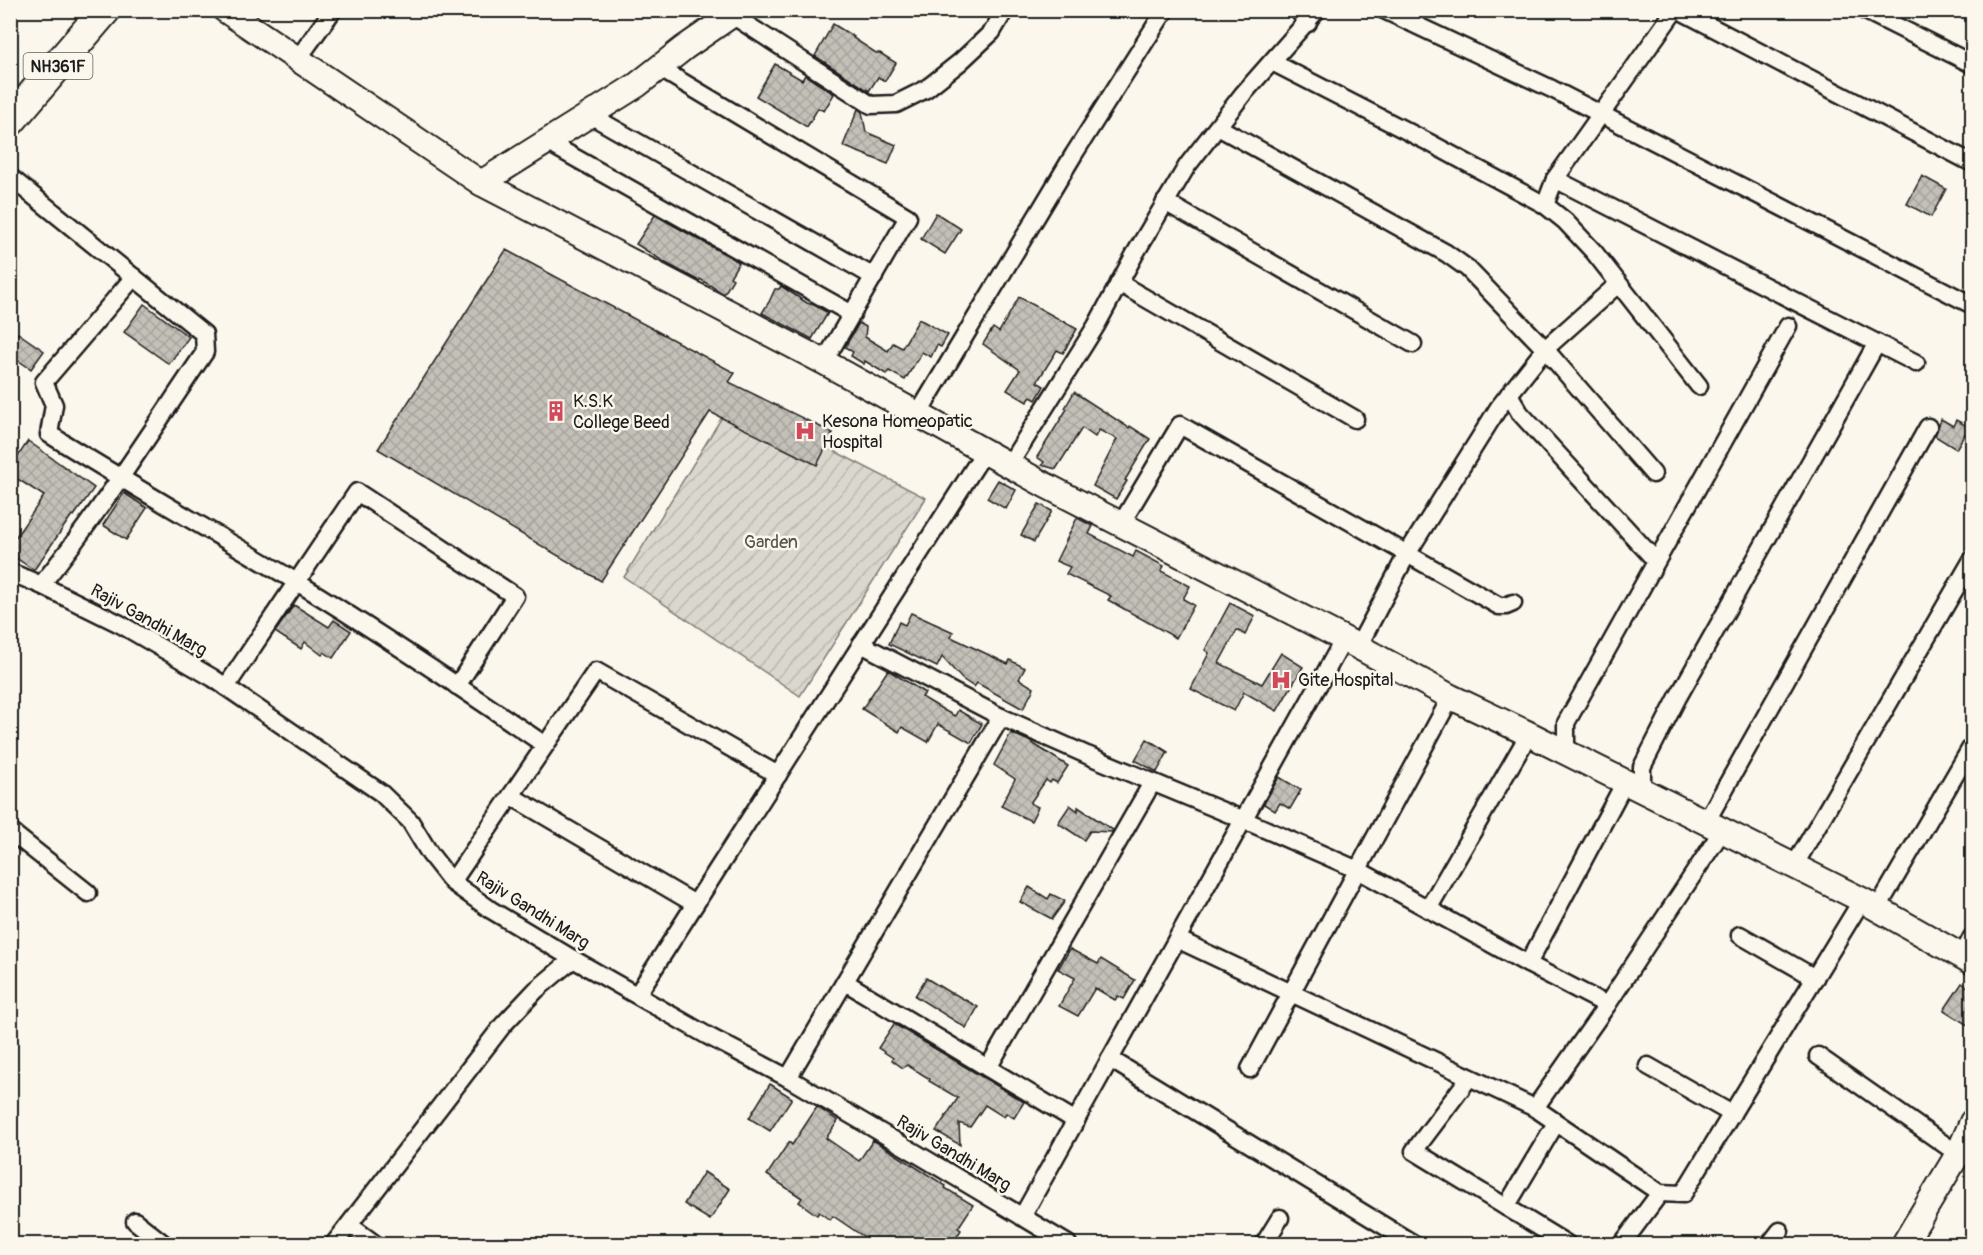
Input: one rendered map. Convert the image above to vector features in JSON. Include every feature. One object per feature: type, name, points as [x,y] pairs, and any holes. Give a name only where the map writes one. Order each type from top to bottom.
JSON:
[{"type":"highway","name":"NH361F","points":[[10,121],[105,10]]},
{"type":"street","points":[[225,10],[481,183],[824,362],[1009,465],[1351,643],[1451,698],[1529,734],[1869,905],[1969,952]]},
{"type":"street","points":[[297,60],[333,10]]},
{"type":"street","points":[[481,183],[637,85],[736,13],[871,105],[896,104],[926,89],[992,32],[1005,10]]},
{"type":"street","points":[[918,414],[1074,154],[1164,12],[1162,10]]},
{"type":"street","points":[[1384,10],[1552,89],[1972,305]]},
{"type":"street","points":[[1545,205],[1555,180],[1677,10],[1972,163]]},
{"type":"street","points":[[1864,10],[1972,64]]},
{"type":"street","points":[[1009,465],[1096,326],[1187,166],[1243,94],[1272,63],[1308,15]]},
{"type":"street","points":[[1272,63],[1430,143],[1545,205],[1565,221],[1594,252],[1699,386]]},
{"type":"street","points":[[659,68],[908,217],[824,362]]},
{"type":"street","points":[[590,115],[873,277]]},
{"type":"street","points":[[1218,127],[1446,253],[1467,267],[1545,349],[1653,474]]},
{"type":"street","points":[[547,142],[852,314]]},
{"type":"street","points":[[10,177],[204,334],[205,352],[63,558],[41,585]]},
{"type":"street","points":[[1555,180],[1916,363]]},
{"type":"street","points":[[1166,202],[1413,344]]},
{"type":"street","points":[[134,277],[44,382],[54,405],[50,434],[119,478],[296,582],[545,745]]},
{"type":"street","points":[[1119,283],[1355,419]]},
{"type":"street","points":[[1022,1216],[1244,820],[1499,406],[1545,349],[1618,284]]},
{"type":"street","points":[[1566,753],[1566,723],[1788,326]]},
{"type":"street","points":[[1528,964],[1633,786],[1678,697],[1877,343]]},
{"type":"street","points":[[1509,394],[1520,413],[1656,561]]},
{"type":"street","points":[[1121,524],[1180,425],[1499,606],[1513,603]]},
{"type":"street","points":[[1535,1108],[1607,1005],[1714,827],[1928,427]]},
{"type":"street","points":[[637,995],[985,452]]},
{"type":"street","points":[[226,687],[357,492],[515,596],[458,686]]},
{"type":"street","points":[[1794,866],[1972,560]]},
{"type":"street","name":"Rajiv Gandhi Marg","points":[[10,572],[120,624],[226,687],[381,793],[410,820],[430,854],[452,882],[491,910],[573,959],[788,1078],[1068,1245]]},
{"type":"street","points":[[861,644],[1001,717],[1358,870],[1607,1005]]},
{"type":"street","points":[[452,882],[596,671],[778,775]]},
{"type":"street","points":[[1250,1069],[1451,698]]},
{"type":"street","points":[[788,1078],[1001,717]]},
{"type":"street","points":[[1428,909],[1529,734]]},
{"type":"street","points":[[1177,939],[1535,1108],[1660,1193],[1683,1194],[1815,978],[1869,905],[1972,746]]},
{"type":"street","points":[[988,1068],[1152,783]]},
{"type":"street","points":[[511,796],[695,904]]},
{"type":"street","points":[[10,831],[88,893]]},
{"type":"street","points":[[1740,935],[1815,978]]},
{"type":"street","points":[[334,1245],[502,1025],[536,990],[573,959]]},
{"type":"street","points":[[845,982],[1076,1121]]},
{"type":"street","points":[[1818,1056],[1967,1137],[1904,1245]]},
{"type":"street","points":[[1110,1059],[1414,1245]]},
{"type":"street","points":[[1648,1066],[1732,1114]]},
{"type":"street","points":[[1469,1078],[1414,1151],[1568,1245]]},
{"type":"street","points":[[1506,1207],[1556,1123]]},
{"type":"street","points":[[1622,1245],[1660,1193]]},
{"type":"street","points":[[1264,1245],[1280,1218]]},
{"type":"street","points":[[135,1221],[164,1245]]},
{"type":"street","points":[[349,1225],[375,1245]]},
{"type":"green space","name":"Garden","points":[[733,399],[926,498],[800,696],[624,577]]},
{"type":"building","points":[[833,24],[876,53],[896,63],[885,81],[878,77],[869,91],[815,56]]},
{"type":"building","points":[[775,64],[802,80],[805,75],[834,94],[824,111],[818,108],[807,127],[756,96]]},
{"type":"building","points":[[858,109],[862,112],[866,132],[896,145],[888,164],[843,146]]},
{"type":"building","points":[[1922,176],[1946,189],[1931,217],[1907,204]]},
{"type":"building","points":[[936,213],[961,229],[945,254],[921,239]]},
{"type":"building","points":[[655,215],[739,262],[724,294],[700,279],[699,281],[664,262],[636,244]]},
{"type":"building","name":"K.S.K College Beed","points":[[506,250],[735,373],[729,382],[833,433],[817,465],[710,412],[601,581],[378,449]]},
{"type":"building","points":[[781,286],[828,313],[812,339],[762,313],[775,289]]},
{"type":"building","points":[[1019,297],[1077,329],[1063,353],[1057,350],[1037,382],[1044,386],[1036,400],[1031,397],[1027,402],[1007,390],[1020,370],[983,344],[993,328],[999,332]]},
{"type":"building","points":[[144,304],[189,337],[169,364],[124,332]]},
{"type":"building","points":[[919,319],[948,335],[941,347],[937,345],[931,357],[922,352],[905,380],[889,371],[886,374],[865,361],[864,364],[851,356],[853,352],[845,347],[859,323],[866,327],[865,337],[888,351],[893,343],[902,348]]},
{"type":"building","points":[[18,333],[44,351],[31,369],[10,355],[10,344]]},
{"type":"building","points":[[1074,392],[1150,439],[1116,499],[1093,486],[1117,439],[1099,430],[1095,437],[1082,428],[1056,469],[1042,465],[1044,462],[1037,457],[1067,409],[1065,408]]},
{"type":"building","points":[[1941,419],[1953,426],[1956,420],[1969,427],[1956,449],[1935,436]]},
{"type":"building","points":[[28,441],[94,488],[74,516],[72,515],[34,570],[10,554],[10,545],[44,496],[10,474],[10,449],[19,455]]},
{"type":"building","points":[[998,480],[1016,490],[1006,509],[987,498]]},
{"type":"building","points":[[124,493],[147,508],[126,540],[103,525]]},
{"type":"building","points":[[1039,504],[1052,511],[1034,542],[1021,535]]},
{"type":"building","points":[[1077,518],[1093,526],[1089,534],[1133,557],[1136,551],[1164,566],[1161,571],[1190,586],[1183,599],[1194,605],[1176,638],[1108,600],[1111,596],[1066,574],[1070,567],[1056,561]]},
{"type":"building","points":[[1230,603],[1255,616],[1245,635],[1237,630],[1219,663],[1262,684],[1281,653],[1303,667],[1277,711],[1244,692],[1234,711],[1191,689],[1209,653],[1205,650]]},
{"type":"building","points":[[294,605],[329,627],[334,620],[351,631],[333,658],[324,652],[322,655],[305,642],[301,649],[275,632]]},
{"type":"building","points":[[911,613],[953,632],[951,637],[1008,664],[1010,660],[1025,668],[1019,679],[1034,688],[1023,709],[977,683],[974,687],[962,679],[942,657],[937,667],[889,644],[899,622],[905,625]]},
{"type":"building","points":[[888,670],[925,693],[922,697],[947,712],[955,716],[958,710],[982,724],[971,743],[938,724],[928,742],[902,727],[899,732],[862,709]]},
{"type":"building","points":[[1011,733],[1029,741],[1068,766],[1057,783],[1052,780],[1050,783],[1046,780],[1030,803],[1038,807],[1031,821],[1001,806],[1015,779],[994,765]]},
{"type":"building","points":[[1147,739],[1168,752],[1157,772],[1135,760]]},
{"type":"building","points":[[1279,777],[1301,790],[1290,809],[1280,803],[1275,811],[1264,804]]},
{"type":"building","points":[[1070,805],[1078,811],[1078,807],[1113,830],[1112,832],[1090,831],[1084,840],[1058,823]]},
{"type":"building","points":[[1029,887],[1048,899],[1051,894],[1065,901],[1052,919],[1020,902]]},
{"type":"building","points":[[1070,949],[1098,964],[1101,959],[1135,980],[1124,999],[1118,996],[1115,1000],[1095,988],[1078,1016],[1059,1006],[1075,978],[1058,969]]},
{"type":"building","points":[[926,978],[978,1007],[966,1028],[915,996]]},
{"type":"building","points":[[1962,983],[1972,990],[1972,1028],[1944,1010]]},
{"type":"building","points":[[894,1024],[1024,1102],[1014,1118],[1006,1113],[1004,1117],[985,1105],[970,1127],[959,1123],[960,1145],[936,1131],[958,1098],[907,1065],[903,1068],[878,1048]]},
{"type":"building","points":[[770,1084],[792,1098],[770,1131],[749,1118]]},
{"type":"building","points":[[817,1107],[838,1121],[826,1138],[859,1161],[873,1140],[973,1205],[958,1228],[961,1230],[952,1245],[876,1245],[833,1216],[830,1220],[819,1212],[817,1215],[799,1202],[802,1198],[767,1175],[789,1142],[792,1145]]},
{"type":"building","points":[[704,1172],[730,1189],[710,1220],[684,1204]]},
{"type":"place","name":"K.S.K College Beed","points":[[556,411]]},
{"type":"place","name":"Kesona Homeopatic Hospital","points":[[805,431]]},
{"type":"place","name":"Gite Hospital","points":[[1281,680]]}]
